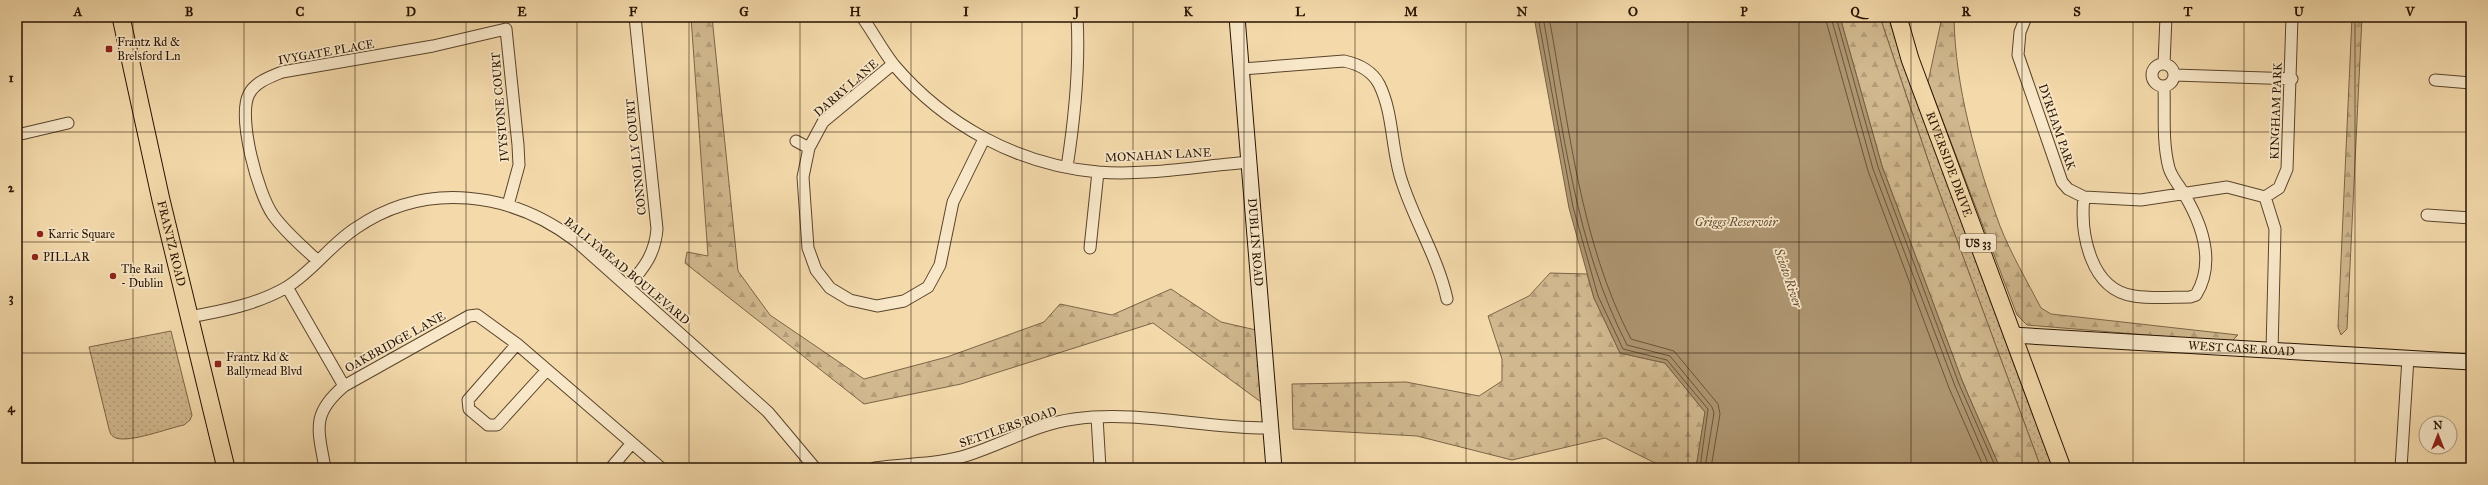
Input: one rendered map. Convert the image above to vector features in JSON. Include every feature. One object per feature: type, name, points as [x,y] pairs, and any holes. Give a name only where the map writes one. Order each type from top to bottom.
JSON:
[{"type":"main road","name":"FRANTZ ROAD","points":[[121,17],[161,200],[226,468]]},
{"type":"main road","name":"DUBLIN ROAD","points":[[1237,17],[1274,468]]},
{"type":"main road","name":"RIVERSIDE DRIVE","points":[[1898,17],[1910,59],[2062,468]]},
{"type":"main road","name":"WEST CASE ROAD","points":[[2012,335],[2471,362]]},
{"type":"street","name":"CONNOLLY COURT","points":[[628,286],[649,261],[655,246],[657,229],[635,17]]},
{"type":"street","name":"MONAHAN LANE","points":[[862,17],[893,64],[923,96],[955,121],[984,139],[1035,160],[1098,172],[1134,172],[1249,162]]},
{"type":"street","points":[[1067,167],[1077,100],[1079,52],[1077,17]]},
{"type":"street","name":"DYRHAM PARK","points":[[2026,17],[2020,32],[2018,55],[2062,182],[2068,189],[2084,197]]},
{"type":"street","points":[[2164,64],[2166,17]]},
{"type":"street","name":"KINGHAM PARK","points":[[2265,197],[2279,188],[2287,169],[2292,79],[2292,17]]},
{"type":"street","name":"IVYSTONE COURT","points":[[506,28],[519,165],[508,205]]},
{"type":"street","name":"IVYGATE PLACE","points":[[318,261],[272,215],[258,185],[245,114],[249,94],[264,79],[282,72],[433,46],[506,28]]},
{"type":"street","points":[[1242,69],[1344,61],[1360,65],[1372,75],[1378,84],[1387,109],[1401,180],[1411,210],[1438,265],[1447,299]]},
{"type":"street","name":"DARRY LANE","points":[[893,64],[823,122],[809,148],[803,177],[803,198],[808,248],[816,270],[839,295],[858,303],[877,306],[898,303],[917,295],[928,287],[936,276],[953,202],[984,139]]},
{"type":"street","points":[[2164,64],[2173,69],[2174,75],[2173,80],[2164,86]]},
{"type":"street","points":[[2164,64],[2154,69],[2152,75],[2154,80],[2164,86]]},
{"type":"street","points":[[2174,75],[2292,79]]},
{"type":"street","points":[[2435,80],[2471,83]]},
{"type":"street","points":[[2164,86],[2165,147],[2173,177],[2184,194],[2195,214],[2206,244],[2204,278],[2196,295],[2190,297],[2134,296],[2120,291],[2103,280],[2090,255],[2082,217],[2084,197],[2141,200],[2184,194],[2227,187],[2265,197],[2275,229],[2272,351]]},
{"type":"street","points":[[17,135],[68,123]]},
{"type":"street","points":[[796,141],[809,148]]},
{"type":"street","points":[[1090,248],[1098,172]]},
{"type":"street","name":"BALLYMEAD BOULEVARD","points":[[189,317],[235,308],[287,287],[357,227],[392,209],[408,204],[450,197],[473,198],[508,205],[528,212],[556,226],[628,286],[768,412],[815,468]]},
{"type":"street","points":[[2428,215],[2471,218]]},
{"type":"street","name":"OAKBRIDGE LANE","points":[[287,287],[344,386],[469,316],[477,315],[498,328],[516,344]]},
{"type":"street","points":[[547,370],[497,425],[488,425],[470,409],[468,400],[516,344],[547,370],[661,468]]},
{"type":"street","points":[[2401,468],[2408,358]]},
{"type":"street","points":[[325,468],[319,438],[319,418],[328,399],[344,386]]},
{"type":"street","name":"SETTLERS ROAD","points":[[875,468],[935,463],[968,456],[1046,425],[1097,417],[1141,416],[1221,427],[1270,428]]},
{"type":"street","points":[[1097,417],[1100,468]]},
{"type":"street","points":[[611,468],[632,443]]},
{"type":"green space","points":[[691,17],[712,17],[738,271],[770,315],[864,379],[947,357],[1044,322],[1060,304],[1112,315],[1171,289],[1221,322],[1256,330],[1261,402],[1153,323],[961,384],[864,404],[685,263],[687,252],[708,256]]},
{"type":"green space","points":[[1840,17],[1880,17],[1934,178],[2041,468],[2000,468],[1963,383],[1882,166]]},
{"type":"green space","points":[[1880,17],[1888,17],[1918,104],[2053,468],[2041,468],[1934,178]]},
{"type":"green space","points":[[1942,17],[1954,17],[1958,70],[1968,123],[1991,201],[2009,247],[2041,308],[2051,314],[2238,335],[2231,342],[2027,325],[2017,315],[1928,82]]},
{"type":"green space","points":[[2352,17],[2362,17],[2347,329],[2341,335],[2338,327]]},
{"type":"green space","points":[[1550,273],[1587,274],[1594,298],[1620,353],[1665,363],[1705,412],[1696,468],[1665,468],[1605,438],[1512,460],[1417,436],[1293,429],[1292,384],[1406,382],[1479,396],[1502,381],[1502,359],[1488,316],[1529,296]]},
{"type":"green space","points":[[171,331],[192,415],[190,420],[184,425],[140,437],[122,439],[114,437],[109,430],[89,347]]},
{"type":"water","name":"Griggs Reservoir","points":[[1534,17],[1840,17],[1882,166],[1963,383],[2000,468],[1696,468],[1705,412],[1665,363],[1620,353],[1594,298],[1569,208]]},
{"type":"place","name":"Frantz Rd & Brelsford Ln","points":[[109,49]]},
{"type":"place","name":"Karric Square","points":[[40,234]]},
{"type":"place","name":"PILLAR","points":[[35,257]]},
{"type":"place","name":"The Rail - Dublin","points":[[113,276]]},
{"type":"place","name":"Frantz Rd & Ballymead Blvd","points":[[218,364]]},
{"type":"water label","name":"Scioto River","points":[[1788,278]]}]
